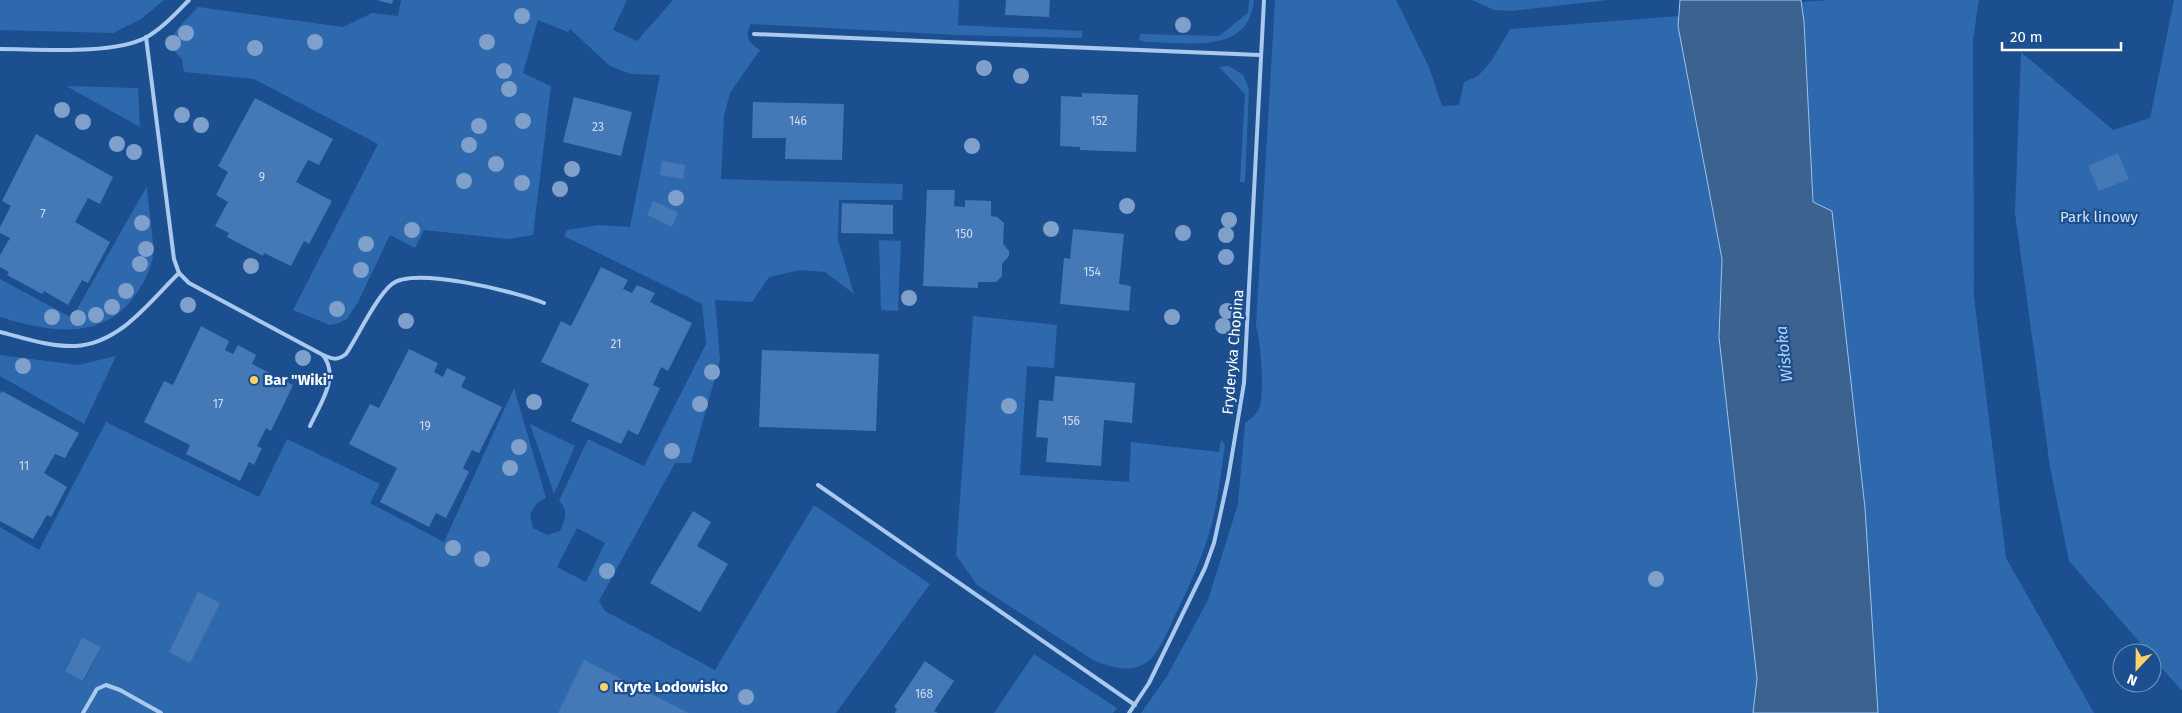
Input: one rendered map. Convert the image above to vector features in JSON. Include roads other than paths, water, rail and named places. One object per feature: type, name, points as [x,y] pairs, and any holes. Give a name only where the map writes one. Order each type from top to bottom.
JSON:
[{"type":"lane","points":[[0,49],[109,48],[130,44],[146,37],[166,22],[189,0]]},
{"type":"lane","name":"Fryderyka Chopina","points":[[1130,713],[1160,661],[1205,568],[1222,514],[1244,383],[1264,0]]},
{"type":"lane","points":[[754,34],[1260,55]]},
{"type":"lane","points":[[146,37],[174,259],[179,273],[189,283],[331,359],[339,359],[346,354],[384,292],[399,279],[424,277],[479,286],[521,294],[544,303]]},
{"type":"lane","points":[[0,332],[54,345],[75,346],[104,341],[119,332],[179,273]]},
{"type":"lane","points":[[310,426],[329,384],[328,362],[322,355]]},
{"type":"lane","points":[[818,485],[1135,705]]},
{"type":"lane","points":[[83,713],[97,688],[106,685],[120,690],[161,713]]},
{"type":"water","name":"Wisłoka","points":[[1680,0],[1801,0],[1804,22],[1813,202],[1832,211],[1865,508],[1878,713],[1753,713],[1757,679],[1719,337],[1722,259],[1678,26]]},
{"type":"place","name":"Bar \"Wiki\"","points":[[254,380]]},
{"type":"place","name":"Kryte Lodowisko","points":[[604,687]]},
{"type":"park label","name":"Park linowy","points":[[2099,217]]}]
